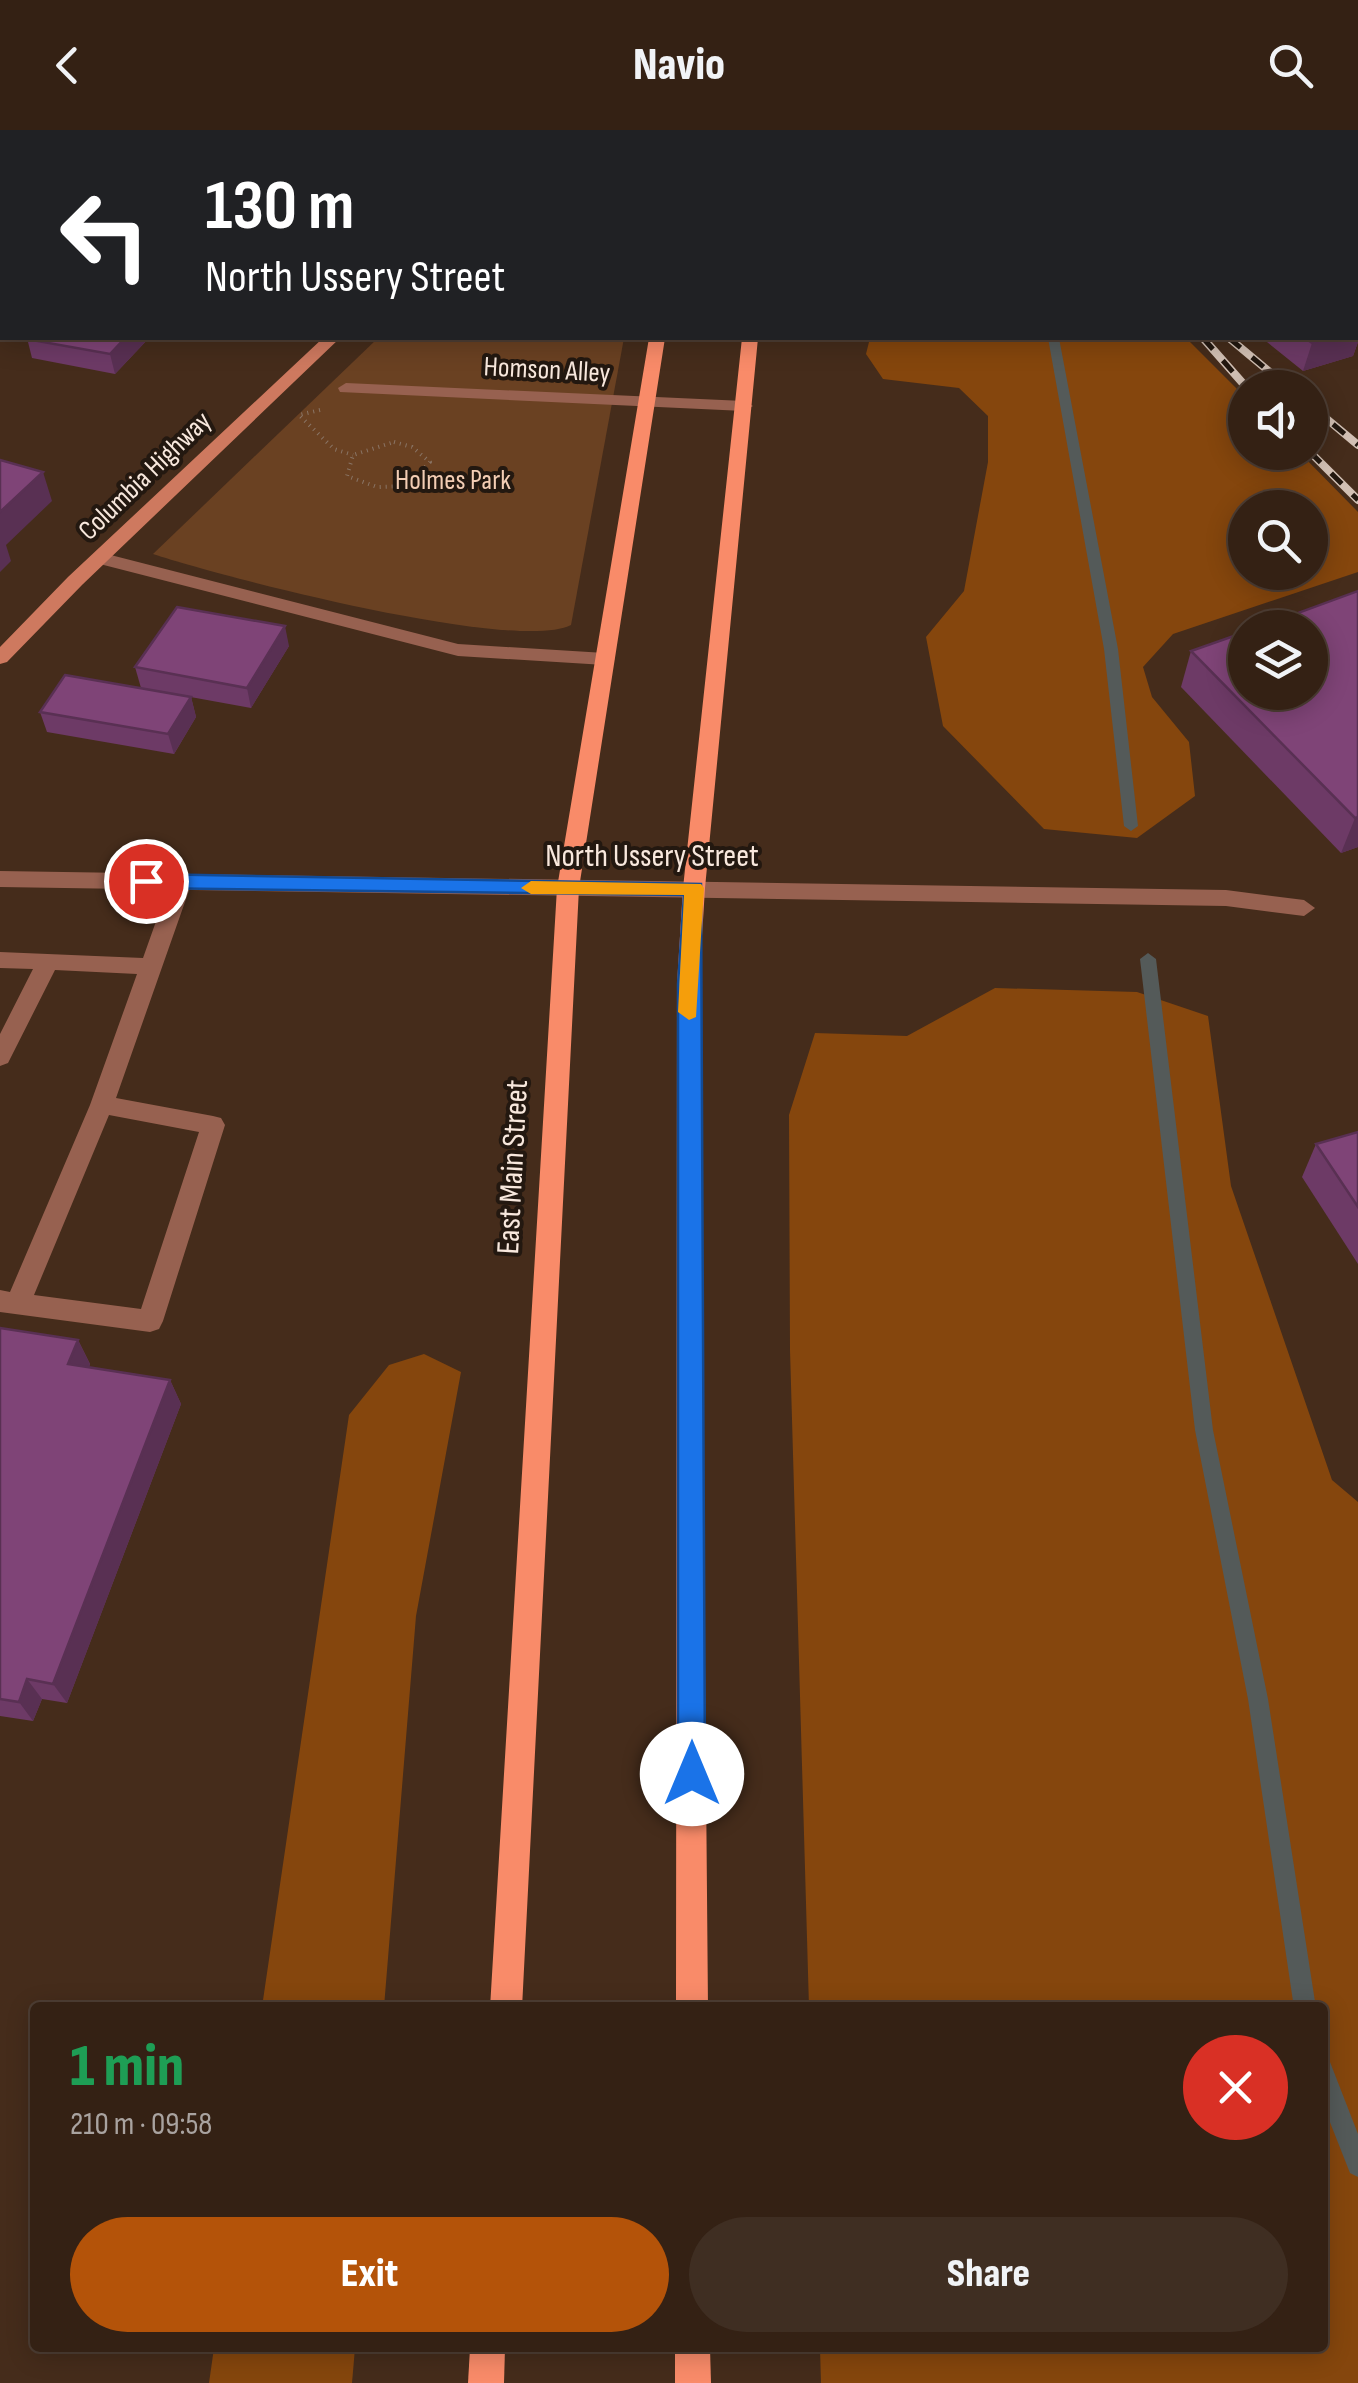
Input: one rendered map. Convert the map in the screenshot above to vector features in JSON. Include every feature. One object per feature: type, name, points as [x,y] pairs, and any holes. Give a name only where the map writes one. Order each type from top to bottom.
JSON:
[{"type":"main road","name":"Columbia Highway","points":[[0,658],[330,340]]},
{"type":"main road","name":"East Main Street","points":[[506,2002],[568,888],[658,340]]},
{"type":"main road","points":[[692,2002],[688,984],[694,888],[750,340]]},
{"type":"main road","points":[[486,2383],[488,2352]]},
{"type":"main road","points":[[693,2352],[693,2383]]},
{"type":"street","name":"Homson Alley","points":[[346,388],[744,406]]},
{"type":"street","points":[[100,558],[458,650],[604,659]]},
{"type":"street","name":"North Ussery Street","points":[[2,882],[694,888],[1226,898],[1304,908]]},
{"type":"street","points":[[102,1105],[214,1125],[150,1321],[9,1302],[102,1105],[181,882]]},
{"type":"street","points":[[0,960],[149,966]]},
{"type":"street","points":[[0,1057],[48,962]]},
{"type":"path","points":[[346,388],[336,411],[299,415],[334,450],[353,455],[377,441],[397,442],[419,448],[430,462],[408,486],[388,489],[363,486],[348,476],[353,455]]},
{"type":"green space","name":"Holmes Park","points":[[376,340],[624,340],[571,625],[540,631],[433,621],[301,594],[153,554]]},
{"type":"shaded area","points":[[870,340],[1188,340],[1228,380],[1228,470],[1317,470],[1358,512],[1358,572],[1328,582],[1328,490],[1228,490],[1228,590],[1304,590],[1245,610],[1228,610],[1228,616],[1173,634],[1143,667],[1152,697],[1189,742],[1195,796],[1137,838],[1044,829],[943,726],[926,637],[964,591],[988,462],[988,416],[959,388],[883,379],[866,354]]},
{"type":"shaded area","points":[[995,988],[1137,992],[1208,1016],[1231,1186],[1332,1480],[1358,1502],[1358,2383],[821,2383],[820,2352],[1328,2352],[1328,2002],[809,2002],[790,1350],[789,1115],[815,1033],[907,1036]]},
{"type":"shaded area","points":[[424,1354],[461,1372],[416,1616],[384,2002],[263,2002],[349,1415],[389,1365]]},
{"type":"shaded area","points":[[213,2352],[355,2352],[352,2383],[209,2383]]},
{"type":"building","points":[[32,340],[123,340],[110,354]]},
{"type":"building","points":[[0,460],[43,472],[0,512]]},
{"type":"building","points":[[1358,591],[1355,818],[1249,710],[1328,710],[1328,610],[1306,610]]},
{"type":"building","points":[[177,607],[285,626],[247,688],[135,667]]},
{"type":"building","points":[[1228,638],[1228,689],[1191,651]]},
{"type":"building","points":[[65,675],[191,697],[168,734],[40,712]]},
{"type":"building","points":[[1358,1132],[1358,1207],[1316,1144]]},
{"type":"building","points":[[0,1328],[78,1340],[68,1364],[170,1380],[53,1684],[27,1679],[19,1702],[0,1699]]},
{"type":"waterway","points":[[1053,340],[1111,649],[1131,826]]},
{"type":"waterway","points":[[1148,959],[1204,1430],[1258,1699],[1304,2002]]},
{"type":"waterway","points":[[1328,2086],[1358,2165]]},
{"type":"railway","points":[[1205,340],[1231,370]]},
{"type":"railway","points":[[1231,340],[1267,370]]},
{"type":"railway","points":[[1328,420],[1358,445]]},
{"type":"railway","points":[[1328,470],[1358,500]]},
{"type":"slow traffic","points":[[531,888],[694,888],[689,1012]]},
{"type":"route","points":[[146,881],[694,888],[688,984],[692,1774]]}]
